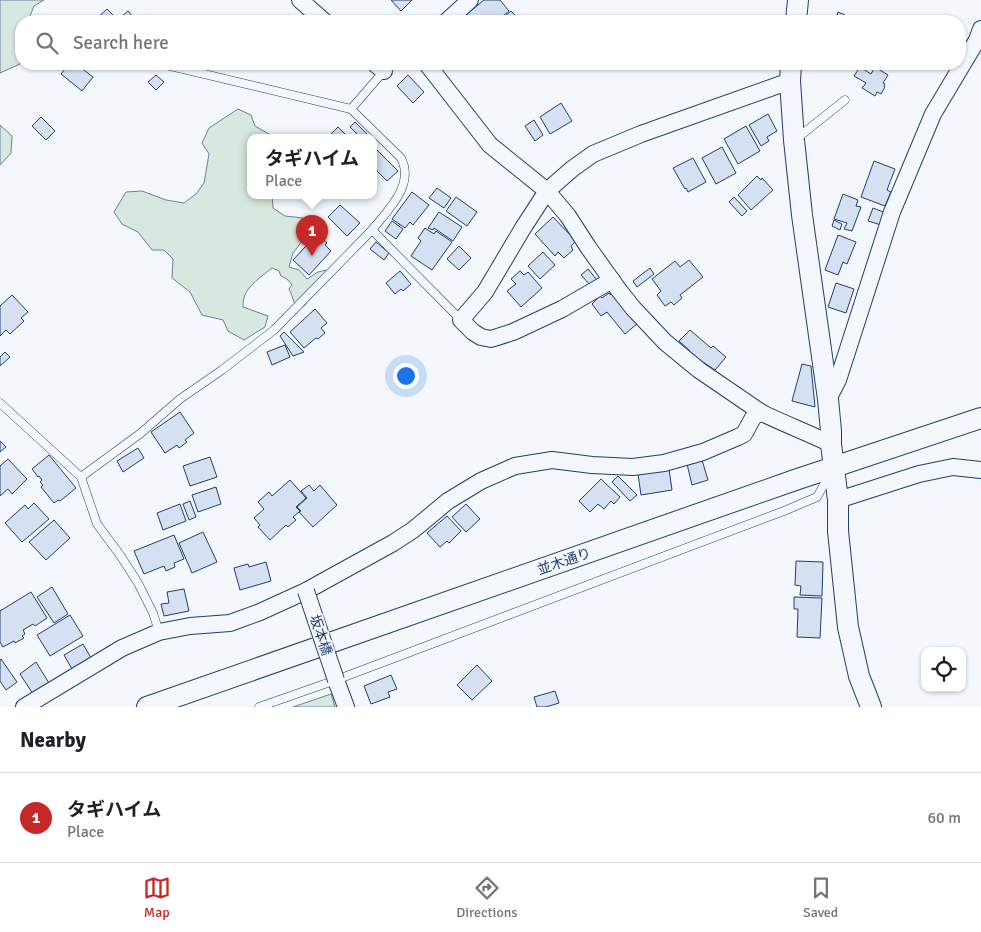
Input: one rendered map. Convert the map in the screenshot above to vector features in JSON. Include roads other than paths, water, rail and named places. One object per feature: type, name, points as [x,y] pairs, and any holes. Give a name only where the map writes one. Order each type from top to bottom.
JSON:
[{"type":"street","points":[[300,0],[317,15]]},
{"type":"street","points":[[454,15],[470,0]]},
{"type":"street","points":[[797,15],[798,0]]},
{"type":"street","points":[[966,59],[981,29]]},
{"type":"street","points":[[432,70],[490,145],[547,191],[568,216],[618,289],[665,342],[699,370],[762,413],[831,444]]},
{"type":"street","points":[[828,399],[838,380],[892,212],[934,114],[960,70]]},
{"type":"street","points":[[612,280],[562,309],[513,332],[491,339],[481,337],[473,332],[461,320],[485,292],[547,191],[572,169],[593,154],[791,72],[794,140],[802,215],[828,399],[838,500],[838,531],[848,627],[859,676],[871,707]]},
{"type":"street","points":[[24,707],[122,648],[159,632],[190,626],[230,623],[260,612],[306,591],[393,543],[413,530],[448,501],[481,481],[515,466],[552,460],[592,465],[634,467],[664,463],[703,452],[738,438],[744,434],[754,416],[762,413]]},
{"type":"street","name":"並木通り","points":[[147,707],[834,467],[981,418]]},
{"type":"street","points":[[838,500],[919,474],[953,467],[981,470]]},
{"type":"street","name":"坂本橋","points":[[306,591],[346,707]]},
{"type":"lane","points":[[187,70],[351,109],[377,134]]},
{"type":"lane","points":[[351,109],[381,70]]},
{"type":"lane","points":[[794,140],[845,100]]},
{"type":"lane","points":[[81,477],[141,433],[180,399],[274,330],[372,230],[396,200],[406,176],[405,166],[401,158],[377,134]]},
{"type":"lane","points":[[372,230],[461,320]]},
{"type":"lane","points":[[0,403],[81,477],[97,524],[138,583],[153,613],[159,632]]},
{"type":"lane","points":[[259,707],[336,680],[784,511],[817,497],[834,467]]},
{"type":"place","name":"タギハイム","points":[[312,256]]}]
